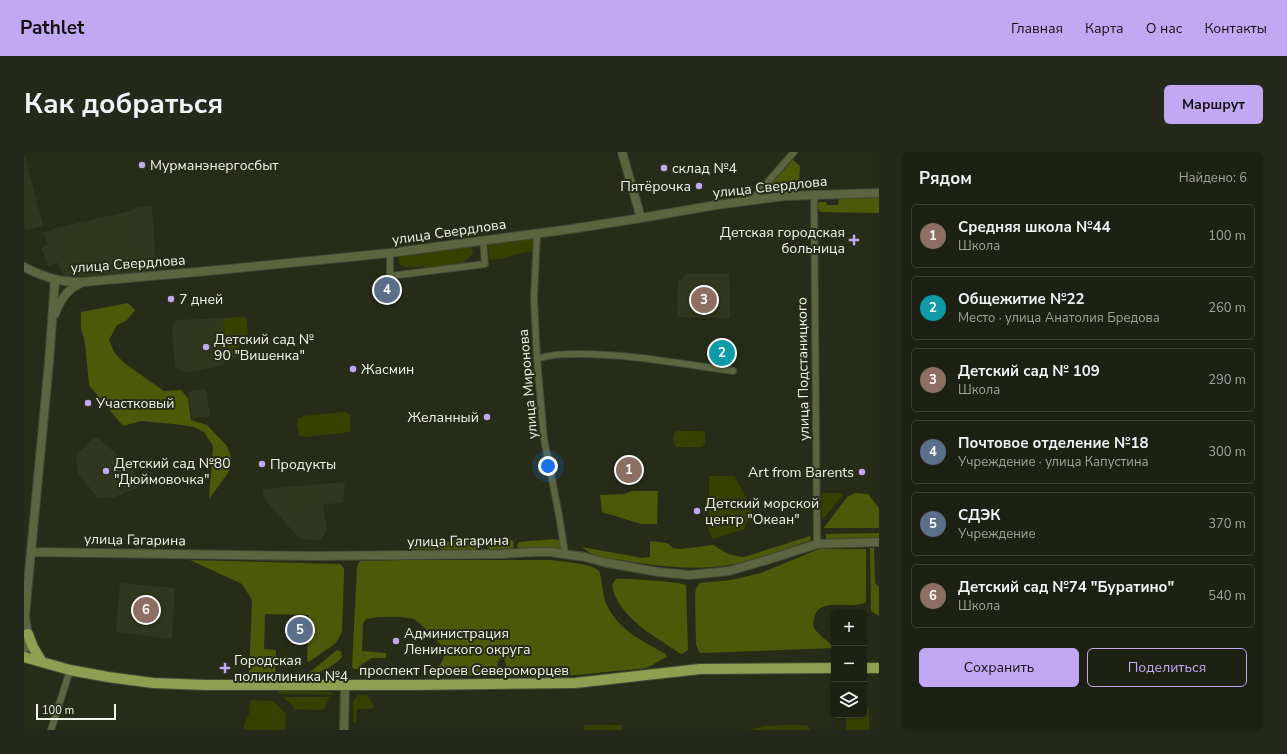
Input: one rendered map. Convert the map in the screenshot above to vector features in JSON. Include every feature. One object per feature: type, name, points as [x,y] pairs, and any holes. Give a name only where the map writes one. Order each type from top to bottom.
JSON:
[{"type":"main road","points":[[28,634],[33,647],[42,662]]},
{"type":"main road","name":"проспект Героев Североморцев","points":[[24,657],[70,670],[108,677],[152,683],[221,685],[575,683],[700,669],[831,668]]},
{"type":"main road","points":[[867,668],[879,668]]},
{"type":"street","points":[[622,152],[641,218]]},
{"type":"street","points":[[752,200],[794,152]]},
{"type":"street","name":"улица Свердлова","points":[[24,266],[55,280],[83,282],[390,253],[537,234],[786,196],[879,193]]},
{"type":"street","name":"улица Подстаницкого","points":[[814,194],[817,544]]},
{"type":"street","name":"улица Миронова","points":[[537,234],[534,298],[537,359],[544,439],[565,554]]},
{"type":"street","points":[[390,253],[390,276],[485,264],[482,240]]},
{"type":"street","points":[[24,651],[27,645],[28,634],[25,617],[55,280]]},
{"type":"street","points":[[52,320],[57,308],[68,291],[72,287],[83,282]]},
{"type":"street","points":[[537,359],[549,355],[596,354],[667,361],[733,371]]},
{"type":"street","name":"улица Гагарина","points":[[31,552],[315,556],[501,554],[534,552],[565,554],[658,572],[702,575],[729,571],[817,544],[879,542]]},
{"type":"street","points":[[51,730],[70,670]]},
{"type":"street","points":[[344,730],[345,685]]},
{"type":"shaded area","points":[[24,152],[43,226],[25,230],[24,224]]},
{"type":"shaded area","points":[[152,206],[156,272],[88,278],[65,278],[57,262],[49,266],[41,248],[48,244],[43,233],[56,228],[131,211],[138,207]]},
{"type":"shaded area","points":[[687,274],[729,274],[730,318],[677,317],[678,282]]},
{"type":"shaded area","name":"Детский сад № 90 \"Вишенка\"","points":[[243,317],[247,320],[248,341],[239,342],[240,357],[233,358],[220,366],[190,372],[181,371],[175,366],[172,327],[178,320]]},
{"type":"shaded area","points":[[206,389],[210,416],[192,418],[188,392]]},
{"type":"shaded area","name":"Детский сад №80 \"Дюймовочка\"","points":[[98,438],[133,468],[139,487],[113,498],[98,498],[78,473],[76,455],[93,439]]},
{"type":"shaded area","points":[[345,482],[343,502],[323,505],[327,530],[321,540],[300,539],[263,498],[263,489]]},
{"type":"shaded area","points":[[120,583],[175,588],[172,639],[116,632]]},
{"type":"green space","points":[[793,160],[800,166],[799,183],[797,184],[795,181],[786,182],[783,186],[771,189],[771,184]]},
{"type":"green space","points":[[839,198],[879,198],[879,213],[820,212],[816,204],[816,202],[826,202],[827,205],[838,205]]},
{"type":"green space","points":[[527,237],[534,239],[533,251],[490,260],[488,247],[492,242]]},
{"type":"green space","points":[[472,246],[473,253],[463,264],[426,268],[422,265],[410,268],[399,264],[399,257],[410,253]]},
{"type":"green space","points":[[128,303],[135,310],[126,321],[117,325],[109,340],[114,352],[124,363],[164,391],[181,390],[188,398],[191,420],[207,425],[227,446],[231,457],[231,466],[228,473],[209,499],[213,446],[204,432],[194,427],[141,421],[123,426],[89,385],[85,343],[81,328],[81,312]]},
{"type":"green space","points":[[241,317],[247,320],[248,341],[239,342],[238,353],[231,354],[225,350],[223,321],[226,318]]},
{"type":"green space","points":[[346,412],[350,416],[351,429],[349,432],[305,437],[299,435],[297,425],[298,419],[304,416]]},
{"type":"green space","points":[[677,431],[702,431],[705,434],[705,444],[701,447],[676,447],[673,443],[674,434]]},
{"type":"green space","points":[[709,476],[734,476],[752,508],[744,529],[713,539],[709,531]]},
{"type":"green space","points":[[632,491],[658,491],[657,524],[641,524],[602,512],[600,495],[625,494]]},
{"type":"green space","points":[[822,493],[841,493],[843,495],[822,520]]},
{"type":"green space","points":[[855,493],[868,494],[879,508],[879,528],[824,528],[847,497]]},
{"type":"green space","points":[[879,533],[879,538],[826,539],[826,534]]},
{"type":"green space","points":[[810,536],[811,540],[760,557],[729,565],[703,568],[661,566],[606,558],[590,553],[582,547],[642,558],[650,557],[650,541],[667,543],[673,548],[680,549],[714,545],[728,554],[744,557]]},
{"type":"green space","points":[[503,537],[513,541],[513,549],[490,549],[488,547],[487,540],[490,538]]},
{"type":"green space","points":[[483,538],[483,546],[478,550],[411,549],[412,543],[414,542],[452,541],[455,539]]},
{"type":"green space","points":[[554,539],[560,542],[561,547],[559,549],[519,549],[517,545],[519,542]]},
{"type":"green space","points":[[870,548],[874,548],[875,583],[879,587],[879,616],[871,611]]},
{"type":"green space","points":[[819,549],[866,549],[866,602],[852,605],[828,605],[822,607],[817,612],[813,624],[814,628],[831,645],[831,648],[699,652],[696,644],[696,588],[700,583],[731,580],[761,573]]},
{"type":"green space","points":[[190,560],[340,564],[344,568],[342,632],[336,643],[309,662],[307,661],[309,615],[265,614],[264,649],[276,650],[275,675],[249,674],[252,600],[242,584]]},
{"type":"green space","points":[[551,560],[591,566],[599,571],[605,601],[616,620],[639,639],[666,654],[667,657],[651,666],[640,669],[545,677],[504,675],[506,663],[504,659],[501,658],[497,663],[499,672],[497,675],[428,676],[443,661],[443,651],[438,641],[414,619],[403,617],[383,617],[366,619],[363,623],[362,651],[386,653],[386,658],[372,658],[361,665],[360,669],[354,669],[352,666],[358,563],[361,561]]},
{"type":"green space","points":[[616,579],[651,580],[686,585],[688,650],[682,654],[679,653],[635,622],[621,606],[615,596],[613,585]]},
{"type":"green space","points":[[337,650],[341,652],[342,657],[336,663],[322,671],[309,673]]},
{"type":"green space","points":[[277,691],[332,692],[332,694],[280,694]]},
{"type":"green space","points":[[358,695],[367,695],[374,706],[372,709],[357,709],[356,722],[353,722],[353,701]]},
{"type":"green space","points":[[284,697],[330,697],[323,710],[295,709]]},
{"type":"green space","points":[[250,700],[273,701],[286,714],[285,730],[244,730],[244,725],[249,713]]},
{"type":"green space","points":[[867,708],[869,708],[869,730],[846,730],[846,718],[867,718]]},
{"type":"green space","points":[[584,725],[622,725],[622,730],[584,730]]},
{"type":"green space","points":[[807,725],[810,730],[748,730],[765,726]]},
{"type":"place","name":"Мурманэнергосбыт","points":[[142,165]]},
{"type":"place","name":"склад №4","points":[[664,168]]},
{"type":"place","name":"Пятёрочка","points":[[699,186]]},
{"type":"place","name":"Детская городская больница","points":[[854,240]]},
{"type":"place","name":"Почтовое отделение №18","points":[[387,290]]},
{"type":"place","name":"7 дней","points":[[171,299]]},
{"type":"place","name":"Детский сад № 109","points":[[704,300]]},
{"type":"place","name":"Детский сад № 90 \"Вишенка\"","points":[[206,347]]},
{"type":"place","name":"Общежитие №22","points":[[722,353]]},
{"type":"place","name":"Жасмин","points":[[353,369]]},
{"type":"place","name":"Участковый","points":[[88,403]]},
{"type":"place","name":"Желанный","points":[[487,417]]},
{"type":"place","name":"Продукты","points":[[262,464]]},
{"type":"place","name":"Средняя школа №44","points":[[629,470]]},
{"type":"place","name":"Детский сад №80 \"Дюймовочка\"","points":[[106,471]]},
{"type":"place","name":"Art from Barents","points":[[862,472]]},
{"type":"place","name":"Детский морской центр \"Океан\"","points":[[697,511]]},
{"type":"place","name":"Детский сад №74 \"Буратино\"","points":[[146,610]]},
{"type":"place","name":"СДЭК","points":[[300,630]]},
{"type":"place","name":"Администрация Ленинского округа","points":[[396,641]]},
{"type":"place","name":"Городская поликлиника №4","points":[[225,668]]}]
